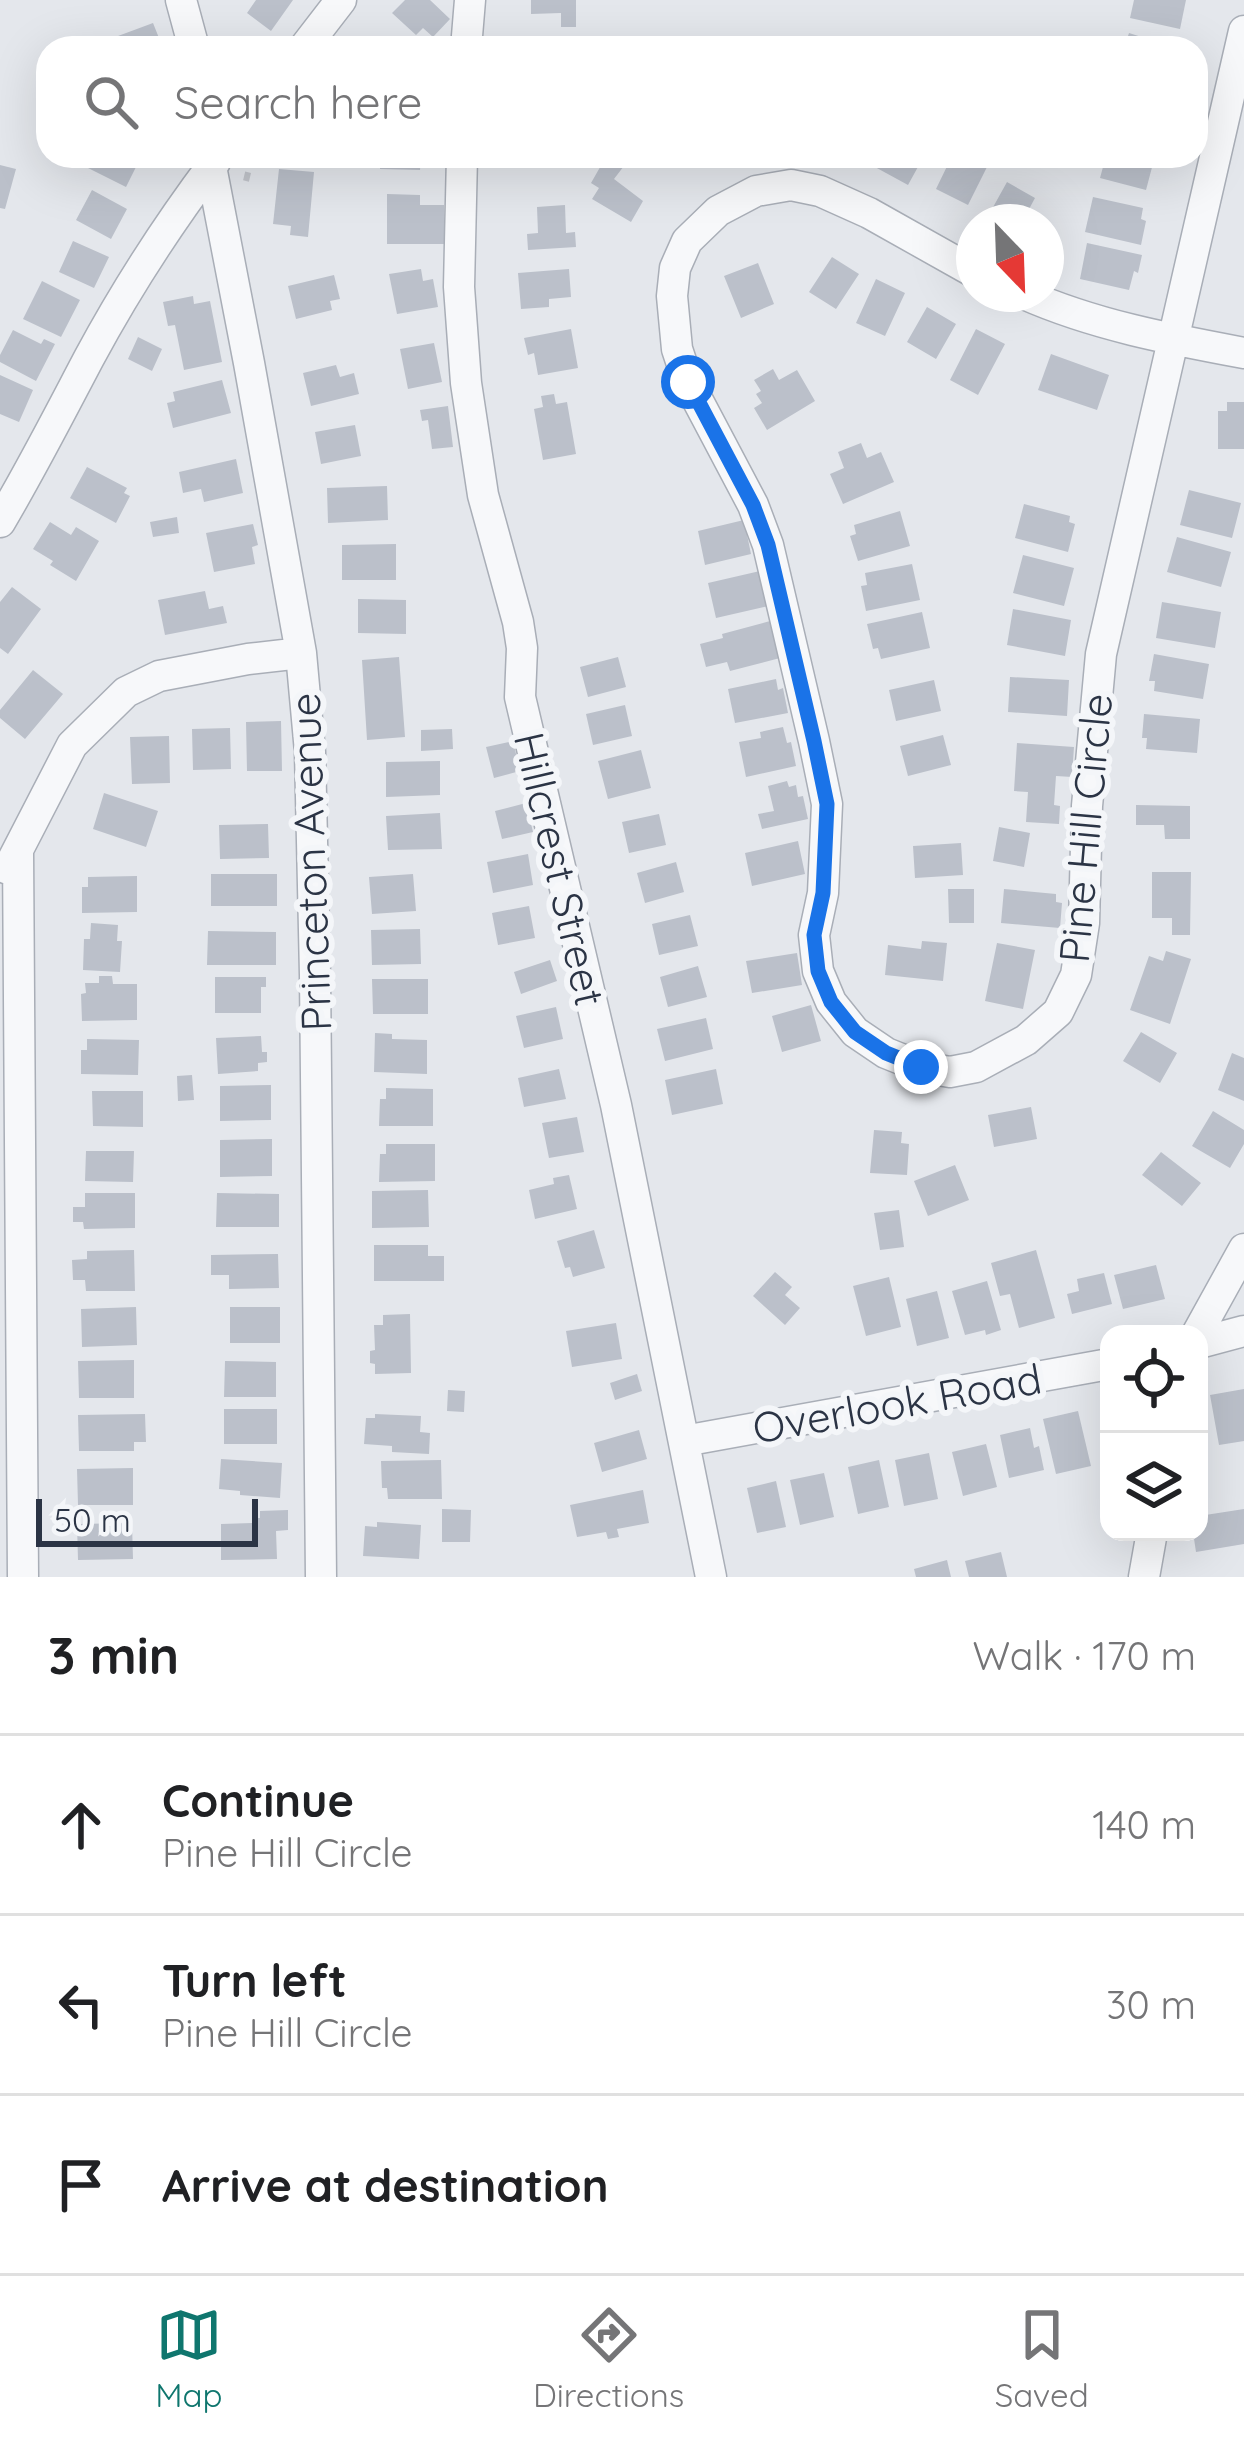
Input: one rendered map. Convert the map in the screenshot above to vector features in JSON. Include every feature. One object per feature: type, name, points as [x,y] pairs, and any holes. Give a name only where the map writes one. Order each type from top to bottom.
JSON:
[{"type":"street","points":[[181,0],[191,36]]},
{"type":"street","points":[[313,36],[341,0]]},
{"type":"street","points":[[467,36],[470,0]]},
{"type":"street","name":"Pine Hill Circle","points":[[956,262],[869,213],[820,191],[791,185],[756,191],[718,211],[687,241],[675,268],[672,296],[677,349],[688,382],[753,505],[768,545],[814,741],[827,804],[823,893],[814,935],[818,971],[831,1002],[855,1032],[886,1053],[950,1072],[976,1066],[1026,1040],[1058,1012],[1076,974],[1084,923],[1087,806],[1100,654],[1244,31]]},
{"type":"street","points":[[0,522],[92,353],[208,168]]},
{"type":"street","name":"Princeton Avenue","points":[[214,168],[301,653],[310,752],[321,1577]]},
{"type":"street","name":"Hillcrest Street","points":[[462,168],[460,306],[483,496],[518,622],[520,697],[616,1105],[711,1577]]},
{"type":"street","points":[[1064,311],[1171,340],[1244,353]]},
{"type":"street","points":[[0,881],[72,746],[126,692],[159,676],[301,653]]},
{"type":"street","points":[[18,851],[22,1577]]},
{"type":"street","points":[[1202,1325],[1244,1249]]},
{"type":"street","points":[[1208,1341],[1244,1331]]},
{"type":"street","name":"Overlook Road","points":[[684,1441],[1100,1366]]},
{"type":"street","points":[[1144,1577],[1150,1541]]},
{"type":"building","points":[[256,0],[293,0],[271,31],[247,13]]},
{"type":"building","points":[[405,0],[430,0],[450,19],[434,36],[423,28],[416,35],[392,13]]},
{"type":"building","points":[[531,0],[576,0],[576,27],[561,27],[561,13],[531,14]]},
{"type":"building","points":[[1134,0],[1186,0],[1180,29],[1130,18]]},
{"type":"building","points":[[153,23],[158,36],[118,36]]},
{"type":"building","points":[[0,165],[16,169],[5,209],[0,208]]},
{"type":"building","points":[[88,168],[136,168],[126,187]]},
{"type":"building","points":[[600,168],[622,168],[614,179],[643,201],[631,222],[592,199],[599,188],[591,183]]},
{"type":"building","points":[[877,168],[917,168],[908,185]]},
{"type":"building","points":[[946,168],[986,168],[968,204],[936,189]]},
{"type":"building","points":[[1103,168],[1152,168],[1146,190],[1100,178]]},
{"type":"building","points":[[279,169],[314,172],[308,237],[290,235],[291,226],[273,224]]},
{"type":"building","points":[[1007,182],[1035,198],[1032,204],[995,204]]},
{"type":"building","points":[[92,190],[127,209],[111,239],[76,220]]},
{"type":"building","points":[[387,194],[420,195],[420,205],[444,205],[444,244],[387,244]]},
{"type":"building","points":[[1093,197],[1143,208],[1141,219],[1146,221],[1141,245],[1085,232]]},
{"type":"building","points":[[565,205],[566,233],[575,232],[576,247],[528,250],[527,234],[538,233],[537,207]]},
{"type":"building","points":[[73,241],[109,257],[94,288],[59,272]]},
{"type":"building","points":[[1087,243],[1142,255],[1129,290],[1080,279]]},
{"type":"building","points":[[832,257],[859,274],[836,309],[809,292]]},
{"type":"building","points":[[758,263],[774,304],[741,318],[724,276]]},
{"type":"building","points":[[421,269],[423,281],[433,279],[438,307],[397,314],[389,274]]},
{"type":"building","points":[[569,269],[571,297],[549,299],[549,307],[521,309],[518,273]]},
{"type":"building","points":[[334,275],[340,299],[330,301],[332,310],[296,319],[288,286]]},
{"type":"building","points":[[876,279],[905,293],[885,336],[856,323]]},
{"type":"building","points":[[42,281],[80,300],[61,337],[23,319]]},
{"type":"building","points":[[193,296],[194,304],[210,301],[222,362],[184,370],[175,325],[168,326],[163,302]]},
{"type":"building","points":[[927,307],[956,324],[936,359],[907,342]]},
{"type":"building","points":[[571,329],[578,368],[538,375],[534,353],[528,355],[524,338]]},
{"type":"building","points":[[976,329],[1005,344],[978,395],[950,380]]},
{"type":"building","points":[[13,330],[41,344],[44,339],[55,344],[36,381],[0,362]]},
{"type":"building","points":[[138,337],[162,349],[152,371],[128,359]]},
{"type":"building","points":[[434,343],[442,382],[408,389],[400,349]]},
{"type":"building","points":[[1051,354],[1109,375],[1097,410],[1038,390]]},
{"type":"building","points":[[336,365],[340,377],[354,373],[359,394],[311,406],[303,373]]},
{"type":"building","points":[[773,369],[779,380],[797,370],[815,401],[767,430],[754,408],[762,403],[754,380]]},
{"type":"building","points":[[0,375],[33,390],[19,422],[0,414]]},
{"type":"building","points":[[222,380],[231,413],[173,428],[167,403],[175,401],[173,392]]},
{"type":"building","points":[[554,394],[556,404],[567,402],[576,454],[543,460],[534,409],[543,407],[541,396]]},
{"type":"building","points":[[1227,402],[1244,402],[1244,449],[1218,449],[1218,411],[1227,411]]},
{"type":"building","points":[[448,406],[453,447],[432,449],[428,420],[422,421],[420,410]]},
{"type":"building","points":[[355,425],[361,456],[321,464],[315,432]]},
{"type":"building","points":[[861,443],[867,458],[881,452],[894,482],[843,504],[830,474],[844,468],[838,452]]},
{"type":"building","points":[[236,459],[243,493],[204,502],[201,489],[183,493],[179,472]]},
{"type":"building","points":[[87,467],[127,488],[124,493],[130,496],[116,523],[70,498]]},
{"type":"building","points":[[387,486],[388,520],[328,523],[327,488]]},
{"type":"building","points":[[1189,490],[1241,503],[1232,538],[1180,525]]},
{"type":"building","points":[[1024,504],[1070,516],[1069,522],[1075,524],[1068,552],[1015,538]]},
{"type":"building","points":[[900,511],[910,546],[858,561],[850,536],[856,534],[854,525]]},
{"type":"building","points":[[177,517],[179,533],[153,537],[150,522]]},
{"type":"building","points":[[744,520],[751,554],[705,565],[698,531]]},
{"type":"building","points":[[50,522],[71,535],[76,527],[99,541],[76,581],[33,549]]},
{"type":"building","points":[[253,524],[258,545],[252,547],[255,564],[214,572],[206,533]]},
{"type":"building","points":[[1177,537],[1231,552],[1221,587],[1167,572]]},
{"type":"building","points":[[396,544],[396,580],[342,580],[342,545]]},
{"type":"building","points":[[1023,555],[1074,568],[1064,606],[1013,593]]},
{"type":"building","points":[[912,564],[920,600],[866,611],[861,586],[867,585],[865,573]]},
{"type":"building","points":[[760,571],[768,606],[716,618],[708,583]]},
{"type":"building","points":[[12,587],[41,609],[8,654],[0,648],[0,602]]},
{"type":"building","points":[[205,591],[209,609],[223,606],[227,623],[165,635],[158,600]]},
{"type":"building","points":[[358,599],[406,600],[406,634],[358,633]]},
{"type":"building","points":[[1162,602],[1221,612],[1215,648],[1156,638]]},
{"type":"building","points":[[1013,609],[1071,620],[1065,656],[1007,645]]},
{"type":"building","points":[[922,612],[930,648],[881,659],[878,648],[873,649],[867,624]]},
{"type":"building","points":[[770,621],[780,658],[730,671],[727,662],[706,667],[700,644]]},
{"type":"building","points":[[1154,654],[1209,664],[1203,699],[1154,691],[1155,681],[1149,681]]},
{"type":"building","points":[[399,657],[405,737],[367,740],[362,660]]},
{"type":"building","points":[[618,657],[626,687],[588,697],[580,667]]},
{"type":"building","points":[[33,670],[63,694],[25,739],[0,718],[0,710]]},
{"type":"building","points":[[1010,677],[1069,680],[1067,716],[1008,712]]},
{"type":"building","points":[[776,679],[778,690],[783,688],[788,713],[735,723],[728,689]]},
{"type":"building","points":[[934,680],[941,711],[896,721],[889,690]]},
{"type":"building","points":[[625,705],[632,736],[593,745],[586,714]]},
{"type":"building","points":[[1144,714],[1200,719],[1197,753],[1146,749]]},
{"type":"building","points":[[281,721],[282,771],[247,771],[246,722]]},
{"type":"building","points":[[783,727],[796,766],[746,777],[739,742]]},
{"type":"building","points":[[230,728],[231,769],[193,770],[192,729]]},
{"type":"building","points":[[452,729],[453,749],[421,751],[421,730]]},
{"type":"building","points":[[943,735],[951,765],[908,776],[900,746]]},
{"type":"building","points":[[169,736],[170,783],[132,784],[130,737]]},
{"type":"building","points":[[513,741],[520,771],[494,778],[486,747]]},
{"type":"building","points":[[1017,743],[1074,747],[1072,777],[1056,776],[1054,805],[1060,806],[1059,824],[1026,822],[1028,792],[1014,791]]},
{"type":"building","points":[[641,750],[651,788],[608,799],[598,761]]},
{"type":"building","points":[[440,761],[440,795],[386,797],[386,762]]},
{"type":"building","points":[[787,781],[789,787],[796,785],[798,797],[803,796],[808,819],[762,829],[758,814],[774,811],[768,786]]},
{"type":"building","points":[[104,793],[158,811],[146,847],[93,829]]},
{"type":"building","points":[[526,803],[533,832],[502,839],[495,811]]},
{"type":"building","points":[[1136,805],[1190,806],[1190,839],[1165,839],[1164,825],[1136,825]]},
{"type":"building","points":[[440,813],[442,849],[388,850],[386,816]]},
{"type":"building","points":[[659,814],[666,845],[629,853],[622,822]]},
{"type":"building","points":[[268,824],[269,858],[220,859],[219,825]]},
{"type":"building","points":[[999,827],[1030,833],[1024,867],[993,861]]},
{"type":"building","points":[[798,841],[805,874],[752,886],[745,853]]},
{"type":"building","points":[[961,843],[963,875],[915,878],[913,846]]},
{"type":"building","points":[[528,854],[533,885],[493,893],[487,862]]},
{"type":"building","points":[[676,862],[684,892],[645,903],[637,873]]},
{"type":"building","points":[[1152,872],[1191,872],[1190,935],[1172,935],[1172,918],[1152,918]]},
{"type":"building","points":[[211,874],[277,874],[277,906],[211,906]]},
{"type":"building","points":[[413,874],[416,911],[372,914],[369,877]]},
{"type":"building","points":[[137,876],[137,912],[82,913],[82,887],[88,887],[88,877]]},
{"type":"building","points":[[948,889],[974,889],[974,923],[949,923]]},
{"type":"building","points":[[1004,889],[1056,894],[1056,902],[1062,903],[1060,928],[1001,923]]},
{"type":"building","points":[[529,906],[535,938],[498,945],[492,913]]},
{"type":"building","points":[[690,915],[698,946],[659,955],[652,924]]},
{"type":"building","points":[[91,923],[118,925],[120,972],[83,970],[84,939],[90,939]]},
{"type":"building","points":[[420,929],[421,964],[372,965],[371,930]]},
{"type":"building","points":[[208,931],[276,932],[276,965],[207,965]]},
{"type":"building","points":[[922,941],[947,943],[943,981],[885,975],[888,945],[921,949]]},
{"type":"building","points":[[997,943],[1035,950],[1023,1009],[985,1001]]},
{"type":"building","points":[[1166,951],[1191,959],[1170,1024],[1130,1010],[1149,956],[1163,961]]},
{"type":"building","points":[[797,953],[802,985],[752,993],[746,961]]},
{"type":"building","points":[[550,960],[557,981],[521,994],[514,972]]},
{"type":"building","points":[[698,966],[707,997],[668,1007],[660,977]]},
{"type":"building","points":[[99,976],[112,976],[113,984],[137,984],[137,1020],[82,1021],[85,983],[99,983]]},
{"type":"building","points":[[215,977],[266,977],[261,1013],[215,1013]]},
{"type":"building","points":[[372,979],[428,979],[428,1014],[373,1014]]},
{"type":"building","points":[[811,1005],[821,1041],[782,1052],[772,1016]]},
{"type":"building","points":[[556,1007],[563,1039],[524,1048],[516,1016]]},
{"type":"building","points":[[706,1018],[713,1049],[665,1061],[657,1029]]},
{"type":"building","points":[[1141,1032],[1177,1053],[1160,1083],[1123,1061]]},
{"type":"building","points":[[375,1033],[392,1034],[392,1039],[427,1040],[427,1074],[374,1072]]},
{"type":"building","points":[[261,1036],[267,1062],[258,1063],[258,1071],[218,1074],[216,1038]]},
{"type":"building","points":[[87,1039],[139,1040],[138,1075],[81,1074],[81,1050],[87,1050]]},
{"type":"building","points":[[1232,1053],[1244,1058],[1244,1101],[1218,1090]]},
{"type":"building","points":[[559,1069],[566,1099],[524,1107],[518,1078]]},
{"type":"building","points":[[716,1069],[723,1104],[672,1115],[665,1080]]},
{"type":"building","points":[[192,1075],[194,1100],[178,1101],[177,1076]]},
{"type":"building","points":[[271,1085],[271,1120],[220,1121],[220,1086]]},
{"type":"building","points":[[386,1088],[433,1089],[433,1126],[379,1126],[380,1099],[386,1099]]},
{"type":"building","points":[[92,1091],[143,1091],[143,1127],[93,1126]]},
{"type":"building","points":[[1031,1107],[1037,1139],[994,1147],[988,1115]]},
{"type":"building","points":[[1213,1111],[1244,1130],[1244,1144],[1230,1168],[1192,1146]]},
{"type":"building","points":[[577,1117],[584,1152],[549,1158],[542,1123]]},
{"type":"building","points":[[874,1130],[902,1132],[901,1143],[909,1144],[907,1175],[870,1173]]},
{"type":"building","points":[[272,1139],[272,1176],[220,1177],[220,1140]]},
{"type":"building","points":[[386,1144],[435,1144],[435,1181],[379,1182],[380,1154],[386,1154]]},
{"type":"building","points":[[86,1151],[134,1151],[133,1182],[85,1181]]},
{"type":"building","points":[[1161,1152],[1201,1183],[1182,1206],[1142,1175]]},
{"type":"building","points":[[955,1165],[969,1200],[928,1216],[914,1181]]},
{"type":"building","points":[[569,1175],[577,1209],[535,1219],[529,1190]]},
{"type":"building","points":[[428,1190],[429,1227],[372,1228],[372,1191]]},
{"type":"building","points":[[85,1193],[135,1193],[135,1228],[84,1229],[83,1222],[73,1222],[73,1207],[85,1207]]},
{"type":"building","points":[[217,1193],[279,1194],[279,1227],[216,1227]]},
{"type":"building","points":[[899,1210],[904,1247],[880,1250],[874,1213]]},
{"type":"building","points":[[594,1230],[605,1268],[573,1277],[570,1267],[565,1268],[557,1241]]},
{"type":"building","points":[[374,1245],[428,1245],[428,1256],[444,1256],[444,1281],[374,1281]]},
{"type":"building","points":[[134,1250],[135,1291],[86,1291],[85,1280],[73,1280],[72,1260],[87,1259],[87,1251]]},
{"type":"building","points":[[1036,1250],[1055,1318],[1019,1328],[1010,1294],[1000,1296],[991,1263]]},
{"type":"building","points":[[278,1254],[279,1288],[229,1289],[229,1275],[211,1275],[211,1255]]},
{"type":"building","points":[[1156,1265],[1165,1299],[1123,1309],[1114,1275]]},
{"type":"building","points":[[775,1272],[792,1287],[785,1295],[800,1308],[785,1325],[753,1296]]},
{"type":"building","points":[[1104,1273],[1112,1304],[1072,1314],[1067,1294],[1079,1291],[1077,1279]]},
{"type":"building","points":[[889,1277],[901,1327],[866,1336],[853,1286]]},
{"type":"building","points":[[987,1281],[1001,1330],[965,1335],[952,1291]]},
{"type":"building","points":[[937,1291],[949,1338],[917,1346],[906,1299]]},
{"type":"building","points":[[136,1307],[137,1345],[82,1347],[81,1309]]},
{"type":"building","points":[[230,1307],[280,1307],[280,1343],[230,1343]]},
{"type":"building","points":[[410,1314],[411,1373],[375,1374],[375,1364],[370,1363],[370,1351],[375,1350],[374,1325],[383,1325],[383,1315]]},
{"type":"building","points":[[616,1323],[622,1359],[572,1367],[566,1331]]},
{"type":"building","points":[[134,1360],[134,1398],[79,1398],[78,1361]]},
{"type":"building","points":[[225,1361],[276,1362],[276,1397],[224,1397]]},
{"type":"building","points":[[637,1374],[642,1391],[615,1400],[610,1383]]},
{"type":"building","points":[[1244,1389],[1244,1441],[1219,1445],[1210,1395]]},
{"type":"building","points":[[448,1390],[465,1391],[464,1412],[447,1411]]},
{"type":"building","points":[[224,1409],[277,1409],[277,1444],[224,1444]]},
{"type":"building","points":[[1078,1411],[1091,1466],[1056,1474],[1043,1419]]},
{"type":"building","points":[[145,1414],[146,1442],[134,1442],[134,1451],[79,1451],[78,1415]]},
{"type":"building","points":[[375,1414],[421,1416],[420,1432],[430,1433],[429,1454],[392,1452],[392,1446],[364,1444],[366,1418],[375,1418]]},
{"type":"building","points":[[1030,1428],[1044,1470],[1009,1478],[1000,1435]]},
{"type":"building","points":[[639,1430],[647,1459],[602,1472],[594,1443]]},
{"type":"building","points":[[986,1444],[997,1487],[963,1496],[952,1452]]},
{"type":"building","points":[[929,1453],[938,1499],[904,1506],[895,1460]]},
{"type":"building","points":[[221,1459],[282,1463],[280,1498],[219,1489]]},
{"type":"building","points":[[441,1460],[442,1499],[388,1499],[387,1488],[382,1488],[381,1461]]},
{"type":"building","points":[[879,1460],[889,1507],[858,1514],[848,1467]]},
{"type":"building","points":[[133,1468],[133,1505],[78,1505],[77,1469]]},
{"type":"building","points":[[824,1473],[834,1517],[800,1525],[790,1480]]},
{"type":"building","points":[[776,1481],[786,1527],[757,1533],[747,1488]]},
{"type":"building","points":[[643,1490],[649,1523],[617,1529],[619,1537],[608,1539],[606,1532],[577,1537],[570,1505]]},
{"type":"building","points":[[442,1509],[471,1510],[470,1542],[442,1542]]},
{"type":"building","points":[[1244,1509],[1244,1544],[1196,1552],[1194,1541],[1208,1541],[1208,1515]]},
{"type":"building","points":[[288,1510],[288,1530],[276,1531],[277,1559],[221,1560],[221,1524],[252,1523],[252,1518],[260,1518],[260,1511]]},
{"type":"building","points":[[377,1522],[421,1525],[419,1559],[363,1556],[365,1526],[377,1527]]},
{"type":"building","points":[[132,1523],[133,1559],[78,1560],[77,1524]]},
{"type":"building","points":[[1001,1552],[1007,1577],[969,1577],[965,1561]]},
{"type":"building","points":[[947,1560],[951,1577],[916,1577],[914,1569]]},
{"type":"route","points":[[688,382],[753,505],[768,545],[814,741],[827,804],[823,893],[814,935],[818,971],[831,1002],[855,1032],[886,1053],[921,1067]]}]
